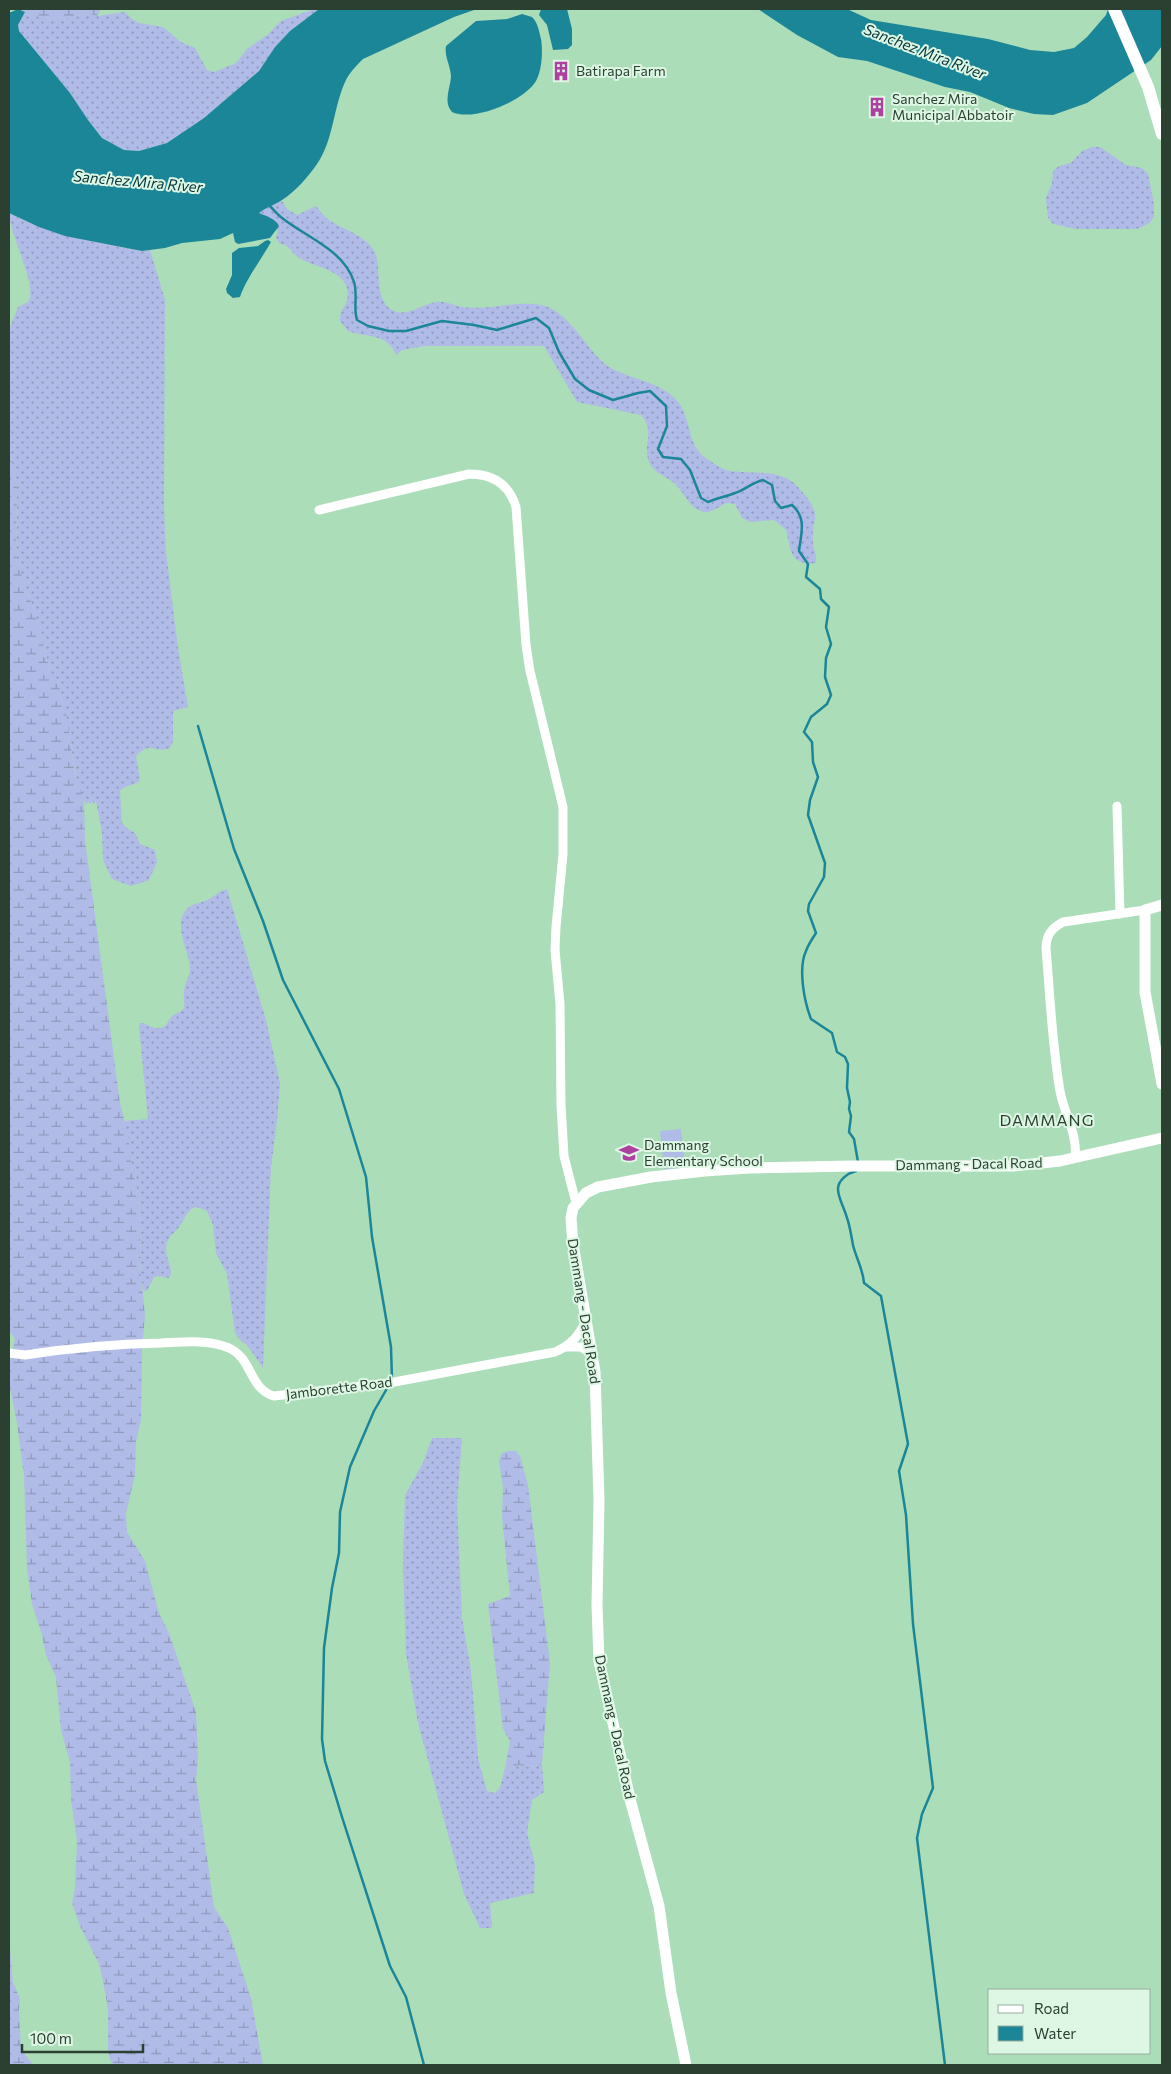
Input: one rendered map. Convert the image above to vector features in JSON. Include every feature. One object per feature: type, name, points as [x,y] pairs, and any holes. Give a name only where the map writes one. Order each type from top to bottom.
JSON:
[{"type":"main road","points":[[1114,9],[1148,87],[1162,134]]},
{"type":"street","points":[[319,510],[469,474],[482,474],[493,478],[501,483],[513,497],[516,507],[526,644],[530,671],[563,807],[563,854],[555,950],[560,1004],[561,1105],[564,1156],[566,1173],[576,1203]]},
{"type":"street","points":[[1118,806],[1120,914]]},
{"type":"street","points":[[1075,1158],[1075,1140],[1063,1102],[1058,1076],[1046,943],[1052,930],[1063,922],[1145,910],[1162,905]]},
{"type":"street","points":[[1145,910],[1146,998],[1162,1084]]},
{"type":"street","name":"Dammang - Dacal Road","points":[[686,2065],[671,1993],[658,1906],[631,1803],[599,1661],[597,1605],[599,1501],[595,1372],[571,1228],[571,1218],[576,1203],[586,1193],[598,1187],[651,1177],[730,1169],[853,1166],[1013,1166],[1075,1158],[1162,1138]]},
{"type":"street","points":[[566,1348],[580,1333],[586,1320]]},
{"type":"street","name":"Jamborette Road","points":[[9,1353],[24,1355],[100,1346],[198,1342],[214,1344],[229,1348],[236,1353],[249,1369],[260,1390],[274,1396],[389,1382],[555,1352],[566,1348]]},
{"type":"street","points":[[566,1348],[581,1347],[593,1355]]},
{"type":"green space","points":[[20,9],[101,9],[97,16],[86,13],[70,18],[45,19]]},
{"type":"green space","points":[[314,9],[319,9],[290,31],[275,47],[259,71],[204,118],[167,143],[139,151],[124,150],[102,138],[70,93],[19,31],[18,25],[25,12],[49,19],[70,18],[86,13],[97,16],[125,12],[139,23],[163,27],[181,42],[195,48],[207,70],[214,72],[236,63],[247,49],[267,35],[281,21]]},
{"type":"green space","points":[[1092,147],[1100,147],[1126,165],[1142,168],[1148,174],[1154,204],[1154,216],[1150,223],[1137,229],[1076,229],[1053,224],[1048,218],[1046,198],[1052,183],[1053,171],[1059,166],[1071,163],[1082,151]]},
{"type":"green space","points":[[282,201],[287,209],[297,215],[316,206],[329,220],[364,239],[373,249],[376,256],[380,291],[383,299],[387,306],[394,311],[411,311],[432,303],[441,302],[473,308],[535,304],[554,310],[570,324],[605,364],[623,374],[662,389],[671,395],[685,414],[696,448],[706,458],[728,471],[778,475],[797,486],[814,509],[813,538],[816,563],[801,562],[796,559],[791,550],[786,530],[774,520],[750,522],[742,518],[735,504],[727,503],[709,512],[696,509],[675,484],[655,470],[649,462],[647,456],[648,427],[641,415],[577,402],[544,346],[425,346],[402,350],[396,355],[388,343],[376,337],[348,331],[340,321],[341,312],[348,294],[344,282],[333,272],[304,260],[286,245],[280,244],[276,238],[277,228],[274,221],[258,214],[268,206]]},
{"type":"green space","points":[[9,213],[41,227],[74,237],[142,251],[150,250],[165,300],[164,508],[166,552],[178,648],[188,707],[173,711],[173,741],[170,748],[160,750],[149,748],[141,751],[136,756],[140,780],[120,791],[122,823],[135,833],[140,844],[155,850],[157,862],[149,880],[131,886],[112,879],[103,860],[102,833],[96,801],[94,804],[92,801],[90,804],[88,801],[87,805],[83,799],[77,780],[62,696],[49,667],[35,613],[16,559],[17,491],[15,474],[9,455],[9,330],[18,307],[28,302],[30,285],[10,222]]},
{"type":"green space","points":[[9,455],[15,474],[17,491],[16,559],[35,613],[49,667],[61,691],[75,773],[84,801],[85,840],[120,1103],[128,1134],[131,1164],[138,1193],[140,1263],[145,1315],[142,1350],[141,1420],[136,1442],[135,1475],[126,1513],[127,1532],[145,1561],[159,1613],[169,1633],[196,1712],[198,1758],[196,1780],[214,1907],[228,1928],[251,1998],[263,2065],[112,2065],[108,2052],[108,2009],[99,1964],[80,1926],[72,1903],[75,1888],[77,1841],[71,1800],[70,1762],[61,1730],[56,1677],[46,1655],[32,1604],[27,1568],[24,1476],[17,1423],[9,1383],[9,1365],[15,1339],[9,1331]]},
{"type":"green space","points":[[227,889],[266,1020],[280,1083],[271,1167],[263,1368],[247,1345],[235,1333],[227,1274],[216,1253],[213,1225],[207,1211],[197,1207],[189,1211],[180,1226],[168,1240],[166,1246],[171,1270],[169,1278],[154,1277],[147,1291],[143,1290],[140,1263],[138,1193],[124,1121],[148,1119],[140,1023],[161,1028],[172,1016],[182,1011],[184,1007],[184,989],[190,969],[181,929],[184,913],[189,907]]},
{"type":"green space","points":[[681,1129],[685,1167],[664,1169],[660,1131]]},
{"type":"green space","points":[[432,1438],[462,1438],[457,1505],[462,1618],[471,1670],[478,1758],[487,1791],[495,1793],[500,1788],[505,1768],[512,1770],[517,1765],[531,1767],[542,1764],[544,1792],[532,1800],[527,1833],[535,1864],[534,1893],[490,1903],[492,1928],[480,1928],[464,1894],[418,1723],[406,1654],[403,1564],[405,1495],[423,1463]]},
{"type":"green space","points":[[516,1451],[520,1456],[528,1485],[550,1663],[542,1764],[531,1767],[517,1765],[512,1770],[505,1768],[510,1741],[503,1729],[488,1604],[510,1596],[502,1517],[503,1488],[499,1460],[502,1453]]},
{"type":"green space","points":[[9,1937],[13,1982],[20,1999],[21,2049],[33,2065],[9,2065]]},
{"type":"water","name":"Sanchez Mira River","points":[[18,9],[25,12],[18,25],[19,31],[70,93],[102,138],[124,150],[139,151],[167,143],[204,118],[259,71],[275,47],[290,31],[319,9],[477,9],[454,17],[363,59],[356,66],[342,90],[327,144],[317,164],[292,193],[259,213],[273,220],[279,226],[270,238],[238,244],[235,242],[233,233],[220,239],[182,243],[165,248],[142,251],[65,236],[39,227],[9,213],[9,13]]},
{"type":"water","points":[[541,9],[567,9],[572,29],[572,45],[568,49],[553,50],[547,25],[539,15]]},
{"type":"water","name":"Sanchez Mira River","points":[[758,9],[847,9],[871,20],[988,39],[1030,50],[1054,52],[1074,48],[1087,37],[1106,15],[1108,9],[1162,9],[1162,46],[1151,60],[1087,103],[1053,115],[1034,114],[1009,108],[970,92],[945,87],[867,61],[838,57],[797,35]]},
{"type":"water","points":[[522,14],[534,19],[541,39],[542,60],[536,81],[521,96],[498,108],[473,114],[452,112],[447,100],[451,77],[446,46],[476,21],[507,19]]},
{"type":"water","points":[[265,241],[271,242],[240,297],[233,298],[227,293],[226,289],[232,275],[232,253],[239,248],[258,246]]},
{"type":"waterway","points":[[268,204],[282,218],[323,245],[342,261],[354,282],[357,320],[368,326],[389,331],[406,331],[442,321],[497,330],[536,318],[549,328],[559,352],[575,379],[589,390],[613,400],[650,391],[666,406],[667,426],[658,449],[663,457],[681,459],[690,470],[701,498],[708,502],[739,492],[763,480],[772,485],[775,501],[781,508],[792,505],[797,510],[802,526],[799,551],[808,564],[806,577],[820,589],[821,599],[829,607],[826,627],[831,644],[826,658],[825,677],[831,695],[827,704],[811,717],[804,732],[812,742],[813,762],[818,777],[810,800],[808,815],[825,863],[824,877],[809,904],[808,911],[816,933],[808,946],[802,966],[802,975],[806,1003],[811,1019],[832,1033],[837,1052],[845,1057],[848,1064],[847,1088],[851,1116],[849,1132],[854,1139],[858,1162]]},
{"type":"waterway","points":[[198,726],[234,849],[263,921],[283,980],[339,1089],[366,1177],[372,1237],[391,1347],[392,1380]]},
{"type":"waterway","points":[[856,1171],[850,1173],[842,1180],[838,1186],[838,1192],[864,1283],[881,1296],[908,1444],[899,1471],[906,1515],[913,1624],[933,1788],[922,1814],[917,1838],[945,2065]]},
{"type":"waterway","points":[[389,1385],[374,1411],[350,1467],[340,1512],[339,1553],[324,1648],[322,1739],[325,1761],[342,1817],[390,1966],[406,1997],[424,2065]]},
{"type":"place","name":"Batirapa Farm","points":[[561,71]]},
{"type":"place","name":"Sanchez Mira Municipal Abbatoir","points":[[877,107]]},
{"type":"place","name":"Dammang Elementary School","points":[[629,1153]]},
{"type":"district","name":"DAMMANG","points":[[1047,1120]]}]
